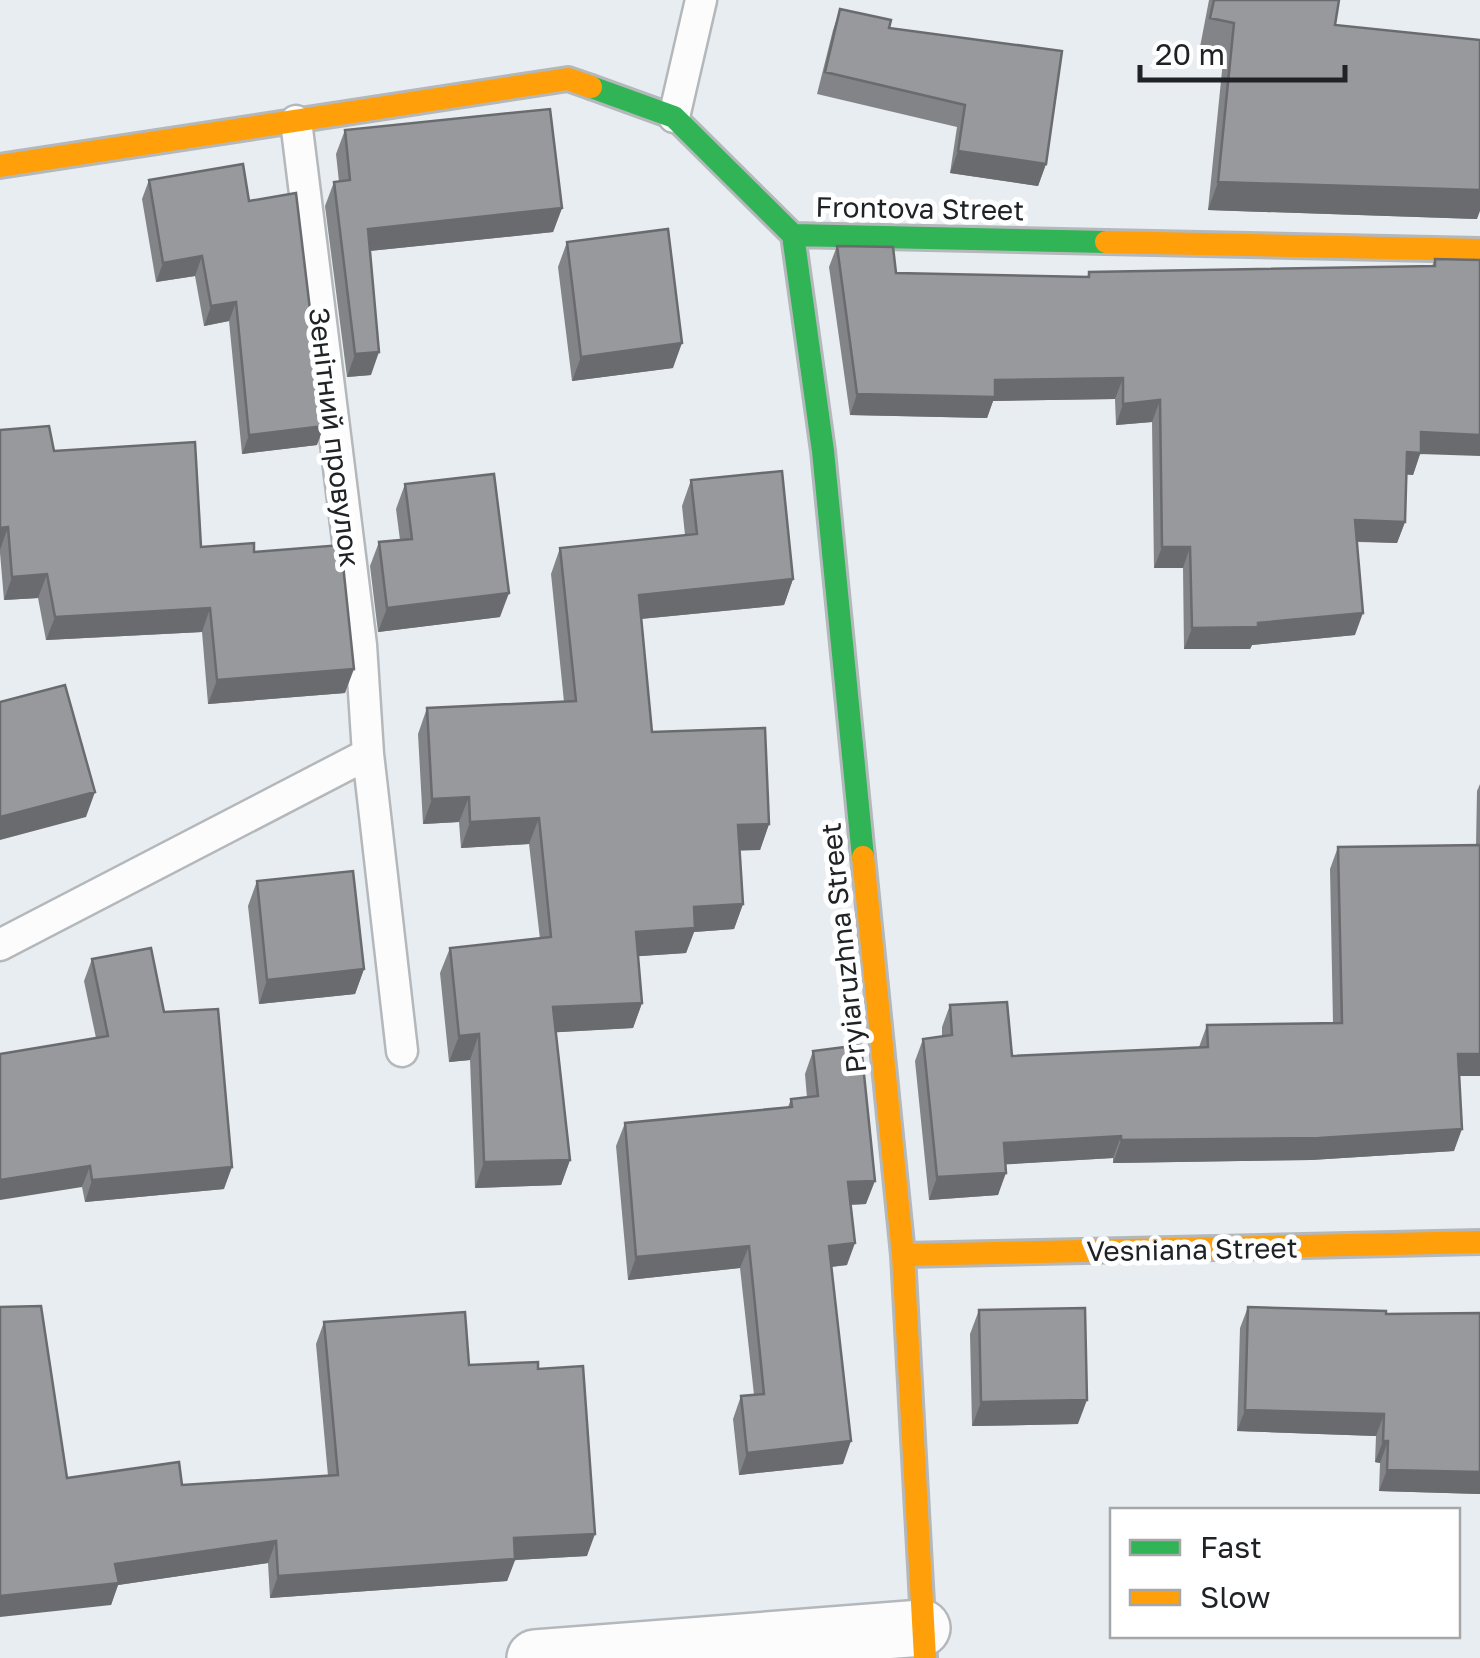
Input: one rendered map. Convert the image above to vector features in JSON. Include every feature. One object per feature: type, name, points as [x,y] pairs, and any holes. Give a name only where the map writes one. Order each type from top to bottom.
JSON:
[{"type":"street","name":"Frontova Street","points":[[0,166],[568,79],[674,117],[792,235],[1480,250]]},
{"type":"street","name":"Pryiaruzhna Street","points":[[792,235],[823,452],[904,1255],[923,1643]]},
{"type":"street","name":"Vesniana Street","points":[[904,1255],[1480,1242]]},
{"type":"street","points":[[535,1658],[923,1643]]},
{"type":"lane","points":[[674,117],[702,0]]},
{"type":"lane","name":"Зенітний провулок","points":[[296,120],[361,645],[368,754],[402,1050]]},
{"type":"lane","points":[[0,945],[368,754]]},
{"type":"building","points":[[1214,0],[1339,0],[1335,25],[1480,40],[1480,190],[1218,182],[1234,23],[1210,18]]},
{"type":"building","points":[[840,9],[891,20],[889,28],[1062,51],[1046,164],[958,151],[965,105],[825,72]]},
{"type":"building","points":[[550,109],[562,208],[368,229],[379,352],[355,354],[334,182],[350,180],[345,130]]},
{"type":"building","points":[[243,164],[249,201],[296,193],[324,426],[249,435],[236,302],[211,306],[202,256],[163,263],[149,180]]},
{"type":"building","points":[[668,229],[682,343],[581,357],[567,242]]},
{"type":"building","points":[[837,246],[893,247],[896,273],[1089,277],[1089,272],[1435,266],[1435,259],[1480,260],[1480,435],[1421,432],[1421,453],[1407,452],[1405,522],[1355,520],[1363,613],[1258,623],[1258,627],[1192,628],[1190,547],[1162,547],[1160,400],[1123,404],[1123,378],[995,380],[995,397],[857,394]]},
{"type":"building","points":[[49,426],[54,451],[195,442],[201,547],[254,543],[254,552],[341,545],[354,669],[217,680],[210,608],[55,617],[47,574],[12,577],[8,527],[0,528],[0,430]]},
{"type":"building","points":[[782,471],[793,579],[639,595],[652,732],[765,728],[769,824],[738,825],[743,904],[694,907],[695,928],[636,932],[642,1003],[553,1007],[570,1160],[484,1162],[479,1034],[459,1036],[450,948],[551,937],[539,818],[470,822],[469,797],[432,799],[427,708],[576,701],[560,548],[697,534],[691,480]]},
{"type":"building","points":[[494,474],[509,593],[387,608],[379,542],[412,539],[405,484]]},
{"type":"building","points":[[65,685],[95,792],[0,817],[0,702]]},
{"type":"building","points":[[1480,845],[1480,1054],[1458,1054],[1462,1129],[1319,1138],[1121,1140],[1121,1136],[1004,1143],[1006,1173],[937,1177],[923,1039],[952,1035],[950,1005],[1007,1002],[1012,1056],[1208,1047],[1207,1025],[1342,1023],[1338,847]]},
{"type":"building","points":[[353,871],[364,969],[267,980],[257,881]]},
{"type":"building","points":[[151,948],[164,1012],[218,1009],[232,1167],[92,1180],[90,1166],[0,1180],[0,1054],[108,1036],[92,959]]},
{"type":"building","points":[[861,1045],[875,1181],[848,1182],[855,1243],[829,1246],[851,1441],[747,1453],[741,1396],[764,1394],[749,1246],[636,1257],[625,1123],[792,1107],[791,1099],[818,1096],[813,1051]]},
{"type":"building","points":[[41,1306],[67,1478],[179,1462],[182,1485],[338,1475],[324,1322],[465,1312],[469,1365],[538,1362],[538,1369],[583,1366],[595,1534],[514,1538],[515,1559],[278,1576],[276,1541],[115,1564],[119,1583],[0,1596],[0,1307]]},
{"type":"building","points":[[1248,1307],[1386,1314],[1480,1313],[1480,1472],[1387,1470],[1384,1414],[1245,1410]]},
{"type":"building","points":[[1085,1308],[1087,1400],[981,1402],[979,1310]]},
{"type":"traffic: fast","points":[[591,87],[674,117],[793,235],[1106,242]]},
{"type":"traffic: fast","points":[[793,235],[823,451],[863,857]]},
{"type":"traffic: slow","points":[[0,166],[568,79],[591,87]]},
{"type":"traffic: slow","points":[[1106,242],[1480,250]]},
{"type":"traffic: slow","points":[[863,857],[903,1255],[925,1658]]},
{"type":"traffic: slow","points":[[903,1255],[1480,1242]]}]
